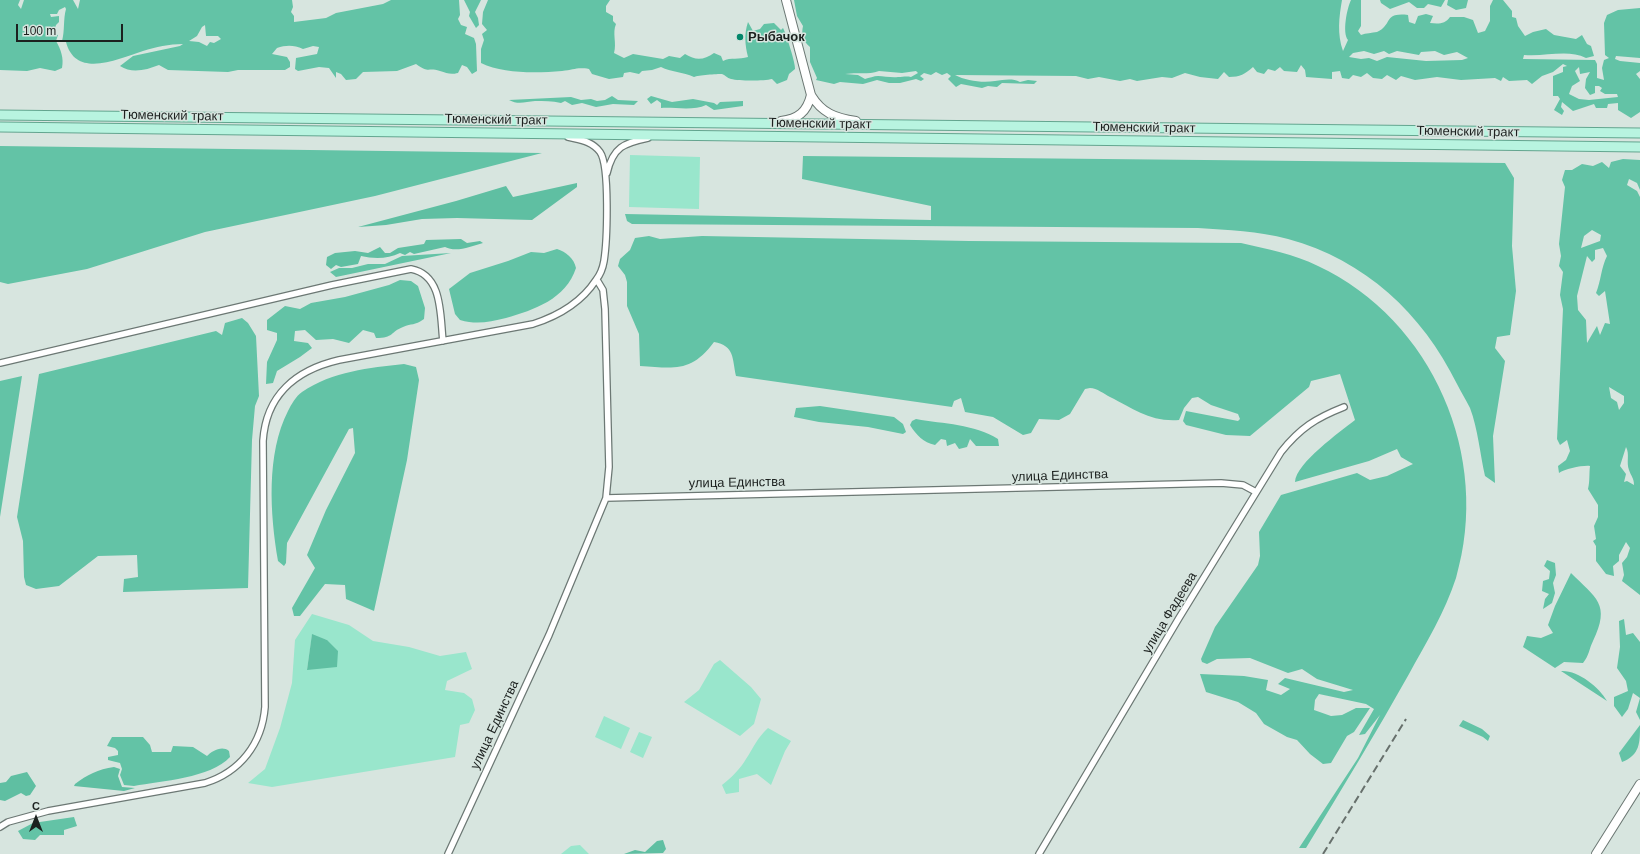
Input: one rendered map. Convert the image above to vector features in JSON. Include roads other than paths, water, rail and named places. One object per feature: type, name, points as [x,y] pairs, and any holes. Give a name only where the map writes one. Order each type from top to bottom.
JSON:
[{"type":"main road","name":"Тюменский тракт","points":[[0,115],[1640,132]]},
{"type":"main road","name":"Тюменский тракт","points":[[0,127],[1640,147]]},
{"type":"street","points":[[786,0],[811,95],[825,112],[836,118],[890,125]]},
{"type":"street","points":[[765,124],[798,117],[806,109],[811,95]]},
{"type":"street","points":[[0,827],[8,822],[48,812],[205,783],[220,778],[245,758],[251,750],[262,728],[265,708],[263,441],[269,410],[274,401],[288,386],[319,366],[339,360],[522,327],[561,313],[578,301],[597,280],[604,261],[606,177],[602,157],[592,144],[583,140],[550,134]]},
{"type":"street","points":[[606,177],[612,157],[621,148],[631,142],[661,135]]},
{"type":"street","points":[[0,363],[332,285],[411,269],[418,270],[428,276],[435,288],[443,341]]},
{"type":"street","points":[[597,280],[603,290],[605,309],[609,466],[606,498]]},
{"type":"street","name":"улица Фадеева","points":[[1039,854],[1281,452],[1303,428],[1321,416],[1344,406]]},
{"type":"street","name":"улица Единства","points":[[448,854],[549,635],[606,498],[1221,483],[1243,485],[1256,492]]},
{"type":"street","points":[[1596,854],[1640,784]]},
{"type":"railway","points":[[1323,854],[1406,719]]},
{"type":"place","name":"Рыбачок","points":[[740,37]]}]
